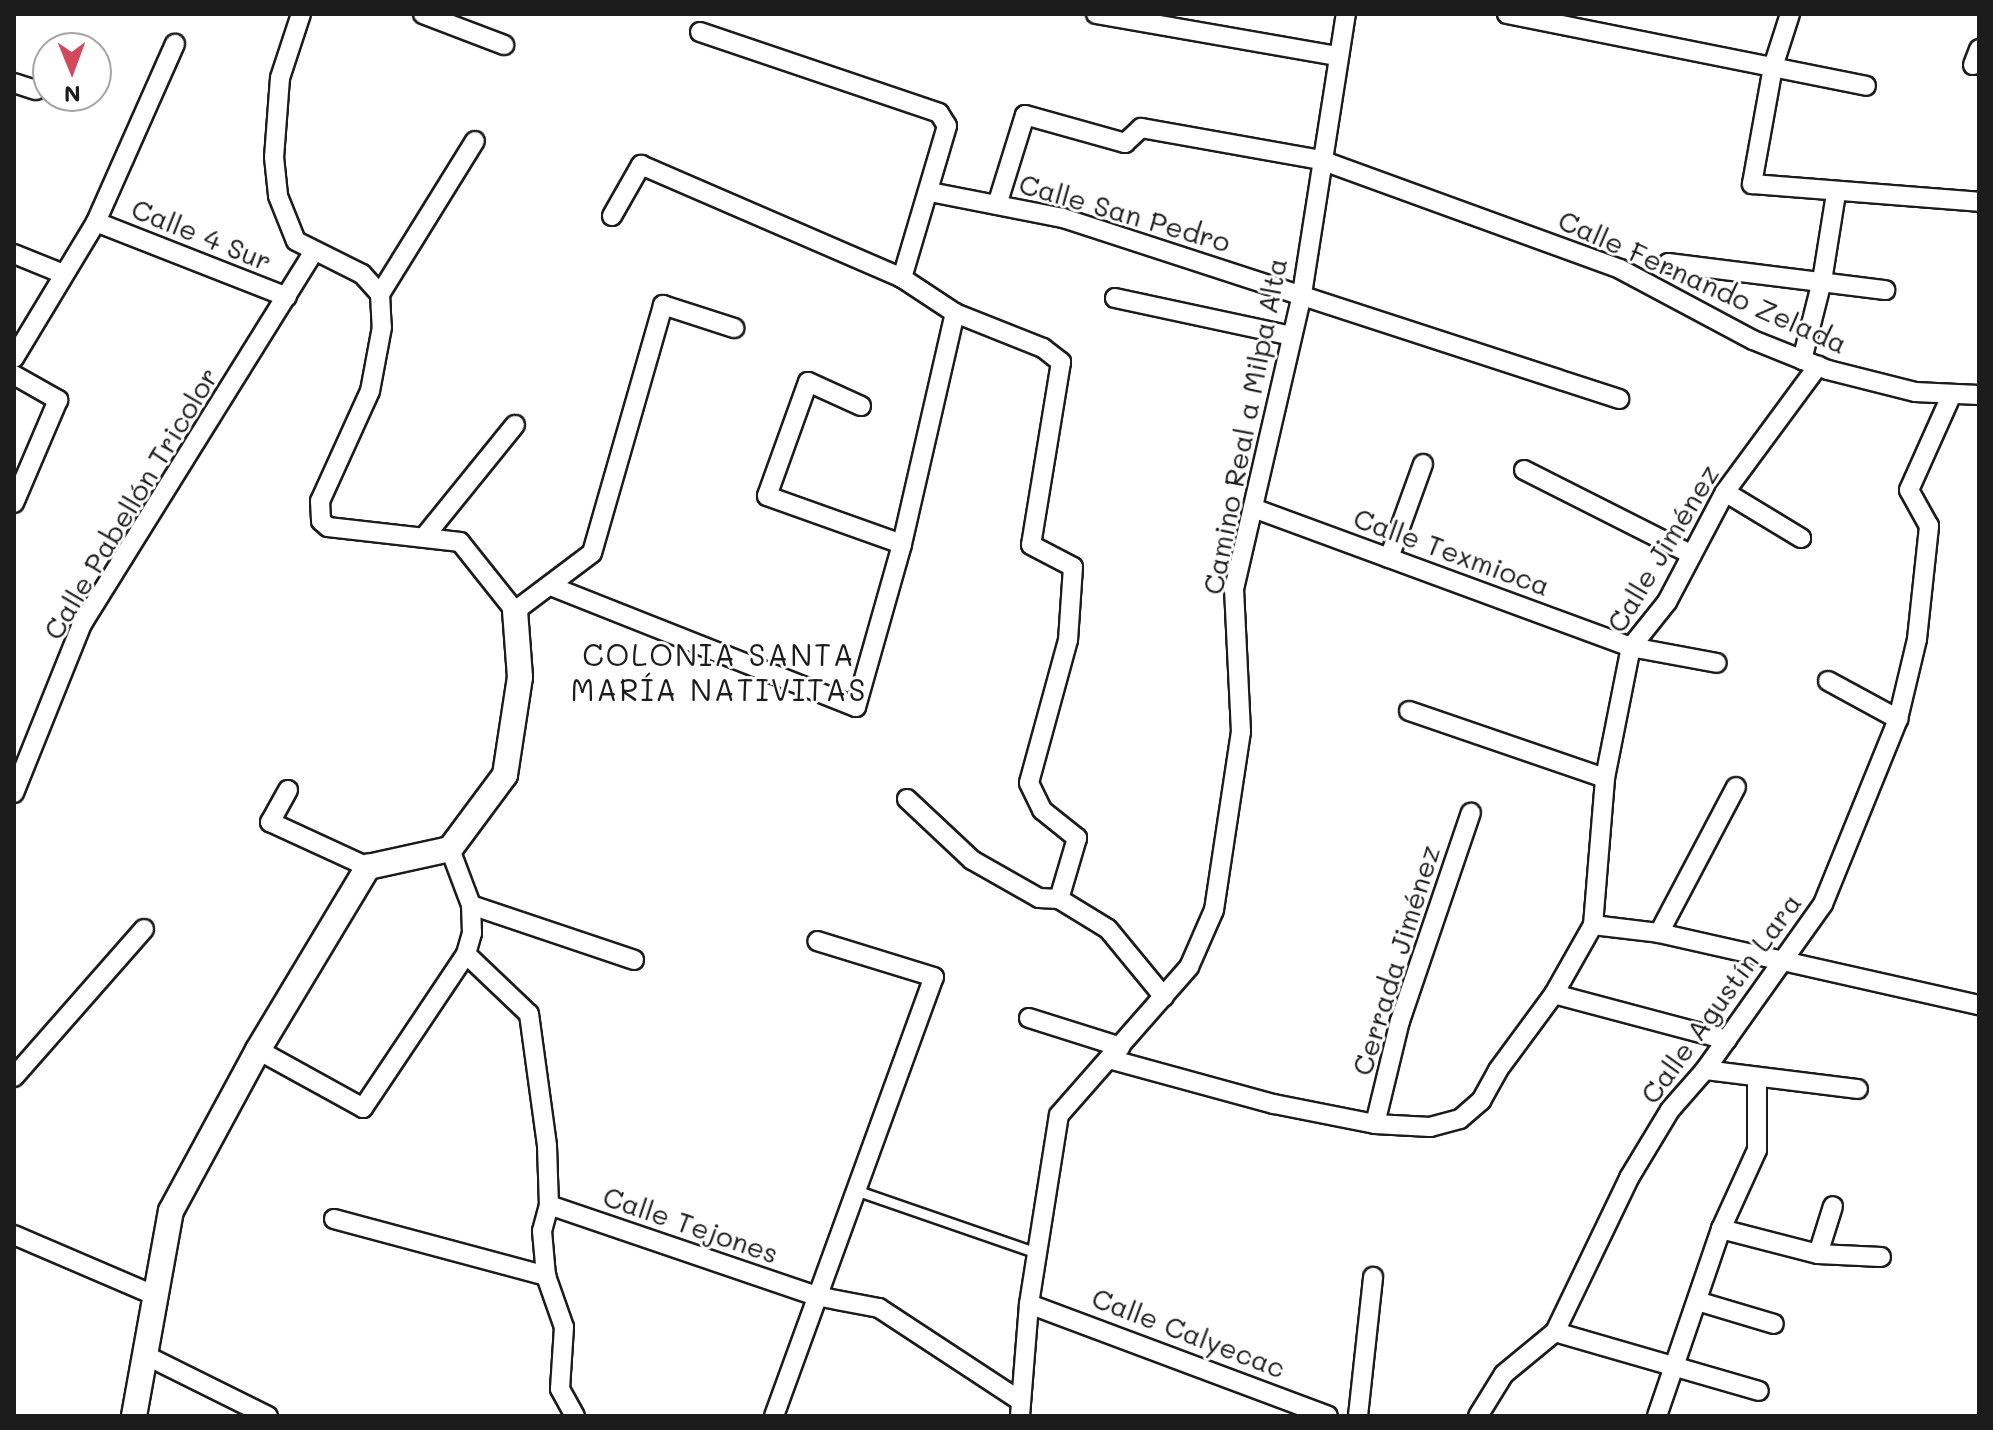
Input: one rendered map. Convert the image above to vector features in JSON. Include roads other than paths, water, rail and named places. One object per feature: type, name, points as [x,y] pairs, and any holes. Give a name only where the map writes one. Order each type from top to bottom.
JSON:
[{"type":"street","points":[[301,14],[280,78],[274,157],[284,221],[296,241],[362,274],[380,294]]},
{"type":"street","points":[[423,14],[504,45]]},
{"type":"street","points":[[1096,14],[1337,56]]},
{"type":"street","name":"Camino Real a Milpa Alta","points":[[1018,1411],[1029,1304],[1059,1115],[1164,997],[1204,943],[1214,910],[1241,732],[1234,589],[1302,294],[1346,14]]},
{"type":"street","points":[[1507,14],[1866,86]]},
{"type":"street","points":[[1790,14],[1773,67],[1752,184],[1836,194],[1979,202]]},
{"type":"street","points":[[700,32],[939,113],[947,126],[930,192],[902,278]]},
{"type":"street","points":[[14,358],[61,273],[96,222],[175,44]]},
{"type":"street","name":"Calle Fernando Zelada","points":[[997,205],[1025,115],[1125,143],[1141,128],[1321,160],[1620,269],[1810,363],[1915,392],[1979,395]]},
{"type":"street","points":[[288,790],[270,822],[368,867],[450,849],[505,775],[520,677],[515,611],[460,542],[328,527],[319,513],[381,356],[380,294],[475,141]]},
{"type":"street","points":[[612,216],[641,165],[902,278],[955,313],[1043,348],[1061,362],[1031,545],[1073,567],[1068,640],[1029,783],[1042,810],[1077,838],[1059,899]]},
{"type":"street","name":"Calle San Pedro","points":[[930,192],[1063,218],[1619,399]]},
{"type":"street","name":"Calle Jiménez","points":[[1593,925],[1605,778],[1631,647],[1667,602],[1725,492],[1810,363],[1836,194]]},
{"type":"street","name":"Calle 4 Sur","points":[[96,222],[287,297]]},
{"type":"street","name":"Calle Pabellón Tricolor","points":[[14,793],[82,624],[314,252]]},
{"type":"street","points":[[14,254],[61,273]]},
{"type":"street","points":[[1668,263],[1885,290]]},
{"type":"street","points":[[1115,298],[1292,336]]},
{"type":"street","points":[[515,611],[553,587],[592,553],[663,305],[734,328]]},
{"type":"street","points":[[553,587],[856,707],[902,544],[955,313]]},
{"type":"street","points":[[14,375],[58,400],[14,503]]},
{"type":"street","points":[[861,406],[808,382],[767,496],[902,544]]},
{"type":"street","name":"Calle Agustín Lara","points":[[1478,1416],[1504,1374],[1555,1332],[1629,1178],[1670,1110],[1705,1070],[1823,904],[1898,719],[1917,639],[1929,526],[1909,490],[1951,396]]},
{"type":"street","points":[[425,536],[515,425]]},
{"type":"street","points":[[1389,558],[1423,464]]},
{"type":"street","points":[[1524,470],[1692,555]]},
{"type":"street","points":[[1725,492],[1801,538]]},
{"type":"street","name":"Calle Texmioca","points":[[1253,508],[1631,647],[1717,663]]},
{"type":"street","points":[[1828,681],[1898,719]]},
{"type":"street","points":[[1409,711],[1605,778]]},
{"type":"street","points":[[1659,933],[1736,787]]},
{"type":"street","points":[[907,799],[972,860],[1039,898],[1059,899],[1108,929],[1164,997]]},
{"type":"street","name":"Cerrada Jiménez","points":[[1375,1124],[1400,1021],[1471,813]]},
{"type":"street","points":[[258,1050],[363,1108],[466,954],[471,905],[450,849]]},
{"type":"street","points":[[134,1416],[171,1211],[258,1050],[368,867]]},
{"type":"street","points":[[471,905],[634,960]]},
{"type":"street","points":[[1029,1018],[1115,1053],[1274,1104],[1375,1124],[1430,1127],[1460,1119],[1481,1101],[1554,994],[1593,925],[1659,933],[1979,1005]]},
{"type":"street","points":[[14,1077],[144,929]]},
{"type":"street","points":[[774,1416],[934,977],[817,941]]},
{"type":"street","points":[[466,954],[529,1014],[549,1205],[542,1231],[546,1276],[564,1327],[560,1389],[575,1416]]},
{"type":"street","points":[[1554,994],[1727,1040]]},
{"type":"street","points":[[1705,1070],[1757,1080],[1858,1089]]},
{"type":"street","points":[[1657,1416],[1721,1229],[1757,1150],[1757,1080]]},
{"type":"street","name":"Calle Tejones","points":[[549,1205],[816,1296],[879,1308],[1018,1411]]},
{"type":"street","points":[[1818,1254],[1833,1206]]},
{"type":"street","points":[[334,1219],[546,1276]]},
{"type":"street","points":[[1721,1229],[1818,1254],[1881,1257]]},
{"type":"street","points":[[14,1235],[154,1295]]},
{"type":"street","points":[[1358,1416],[1373,1277]]},
{"type":"street","points":[[1697,1301],[1774,1324]]},
{"type":"street","name":"Calle Calyecac","points":[[1029,1304],[1328,1416]]},
{"type":"street","points":[[1555,1332],[1759,1391]]},
{"type":"street","points":[[147,1356],[268,1416]]},
{"type":"lane","points":[[858,1191],[1037,1253]]},
{"type":"district","name":"COLONIA SANTA MARÍA NATIVITAS","points":[[719,671]]}]
